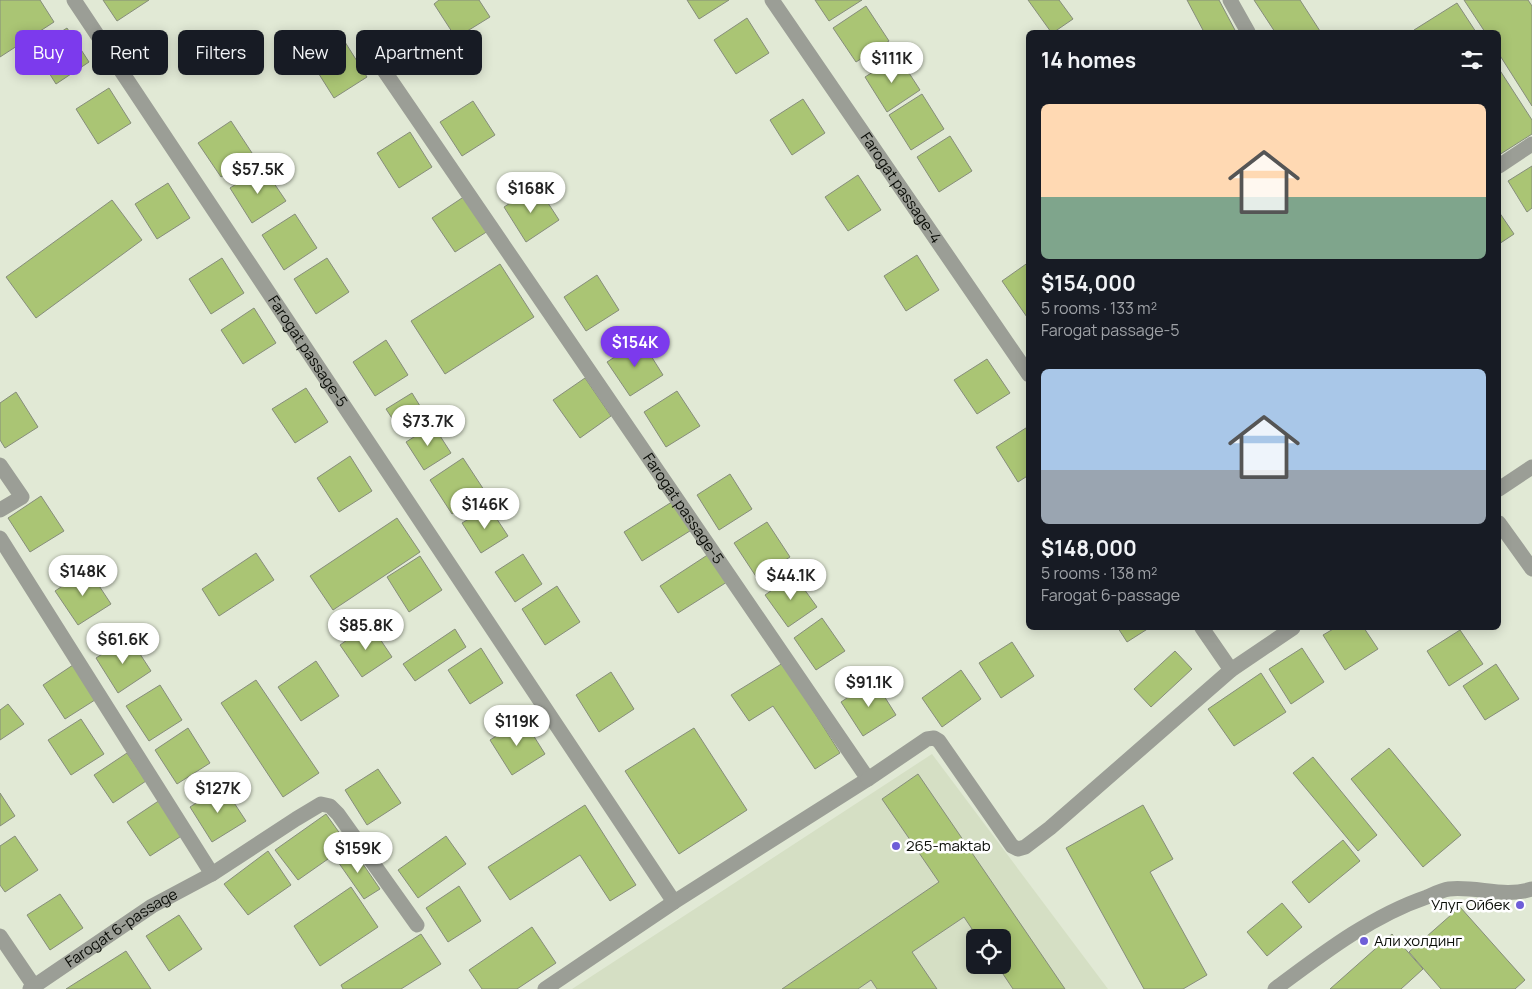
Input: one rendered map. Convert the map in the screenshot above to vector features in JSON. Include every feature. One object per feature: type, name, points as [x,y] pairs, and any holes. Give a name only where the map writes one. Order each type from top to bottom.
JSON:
[{"type":"street","name":"Farogat passage-5","points":[[74,0],[674,902]]},
{"type":"street","name":"Farogat passage-4","points":[[772,0],[1026,371]]},
{"type":"street","points":[[1230,0],[1247,30]]},
{"type":"street","name":"Farogat passage-5","points":[[387,75],[868,779]]},
{"type":"street","points":[[1501,165],[1532,144]]},
{"type":"street","points":[[0,465],[22,497],[0,510]]},
{"type":"street","points":[[1501,486],[1532,467]]},
{"type":"street","points":[[1501,526],[1532,569]]},
{"type":"street","points":[[0,538],[212,874]]},
{"type":"street","points":[[1203,630],[1231,670]]},
{"type":"street","points":[[545,989],[674,902],[868,779],[927,739],[934,738],[939,741],[1012,846],[1018,849],[1025,847],[1050,828],[1231,670],[1290,630]]},
{"type":"street","name":"Farogat 6-passage","points":[[0,936],[32,988],[152,906],[212,874],[321,804],[330,806],[338,814],[417,925]]},
{"type":"street","points":[[1275,989],[1326,951],[1354,933],[1415,901],[1449,889],[1519,893],[1532,889]]},
{"type":"shaded area","name":"265-maktab","points":[[932,754],[1108,989],[572,989]]},
{"type":"building","points":[[0,0],[40,0],[54,22],[42,30],[15,30],[15,47],[0,57]]},
{"type":"building","points":[[103,0],[149,0],[117,21]]},
{"type":"building","points":[[439,0],[479,0],[490,17],[469,30],[451,30],[434,4]]},
{"type":"building","points":[[687,0],[729,0],[699,19]]},
{"type":"building","points":[[815,0],[862,0],[829,21]]},
{"type":"building","points":[[1028,0],[1059,0],[1073,19],[1057,30],[1050,30]]},
{"type":"building","points":[[1187,0],[1219,0],[1235,30],[1203,30]]},
{"type":"building","points":[[1254,0],[1300,0],[1319,30],[1274,30]]},
{"type":"building","points":[[1464,0],[1528,0],[1532,6],[1532,106],[1501,57],[1501,30],[1484,30]]},
{"type":"building","points":[[1457,3],[1475,30],[1414,30]]},
{"type":"building","points":[[866,6],[889,41],[856,62],[833,28]]},
{"type":"building","points":[[747,18],[769,53],[736,74],[714,40]]},
{"type":"building","points":[[346,44],[356,60],[356,75],[366,75],[367,77],[334,98],[320,75],[346,75]]},
{"type":"building","points":[[82,51],[89,62],[82,67]]},
{"type":"building","points":[[898,56],[920,90],[887,112],[865,77]]},
{"type":"building","points":[[1501,72],[1532,120],[1532,134],[1501,154]]},
{"type":"building","points":[[50,75],[70,75],[56,84]]},
{"type":"building","points":[[109,88],[131,123],[98,144],[76,109]]},
{"type":"building","points":[[922,94],[944,129],[911,150],[889,115]]},
{"type":"building","points":[[803,99],[825,133],[792,155],[770,120]]},
{"type":"building","points":[[473,101],[495,135],[462,156],[440,122]]},
{"type":"building","points":[[231,121],[254,156],[221,177],[198,143]]},
{"type":"building","points":[[410,132],[432,167],[399,188],[377,153]]},
{"type":"building","points":[[950,136],[972,171],[939,192],[917,157]]},
{"type":"building","points":[[1532,166],[1532,208],[1527,212],[1508,181]]},
{"type":"building","points":[[263,167],[286,201],[252,223],[230,188]]},
{"type":"building","points":[[858,175],[881,210],[848,231],[825,197]]},
{"type":"building","points":[[168,183],[190,218],[157,239],[135,204]]},
{"type":"building","points":[[537,186],[559,220],[526,242],[504,207]]},
{"type":"building","points":[[465,196],[488,231],[455,252],[432,218]]},
{"type":"building","points":[[112,200],[142,240],[36,318],[6,277]]},
{"type":"building","points":[[295,214],[317,248],[284,270],[262,235]]},
{"type":"building","points":[[1501,215],[1514,234],[1501,243]]},
{"type":"building","points":[[917,255],[939,290],[906,311],[884,276]]},
{"type":"building","points":[[222,258],[244,293],[211,314],[189,279]]},
{"type":"building","points":[[327,258],[349,292],[316,314],[294,279]]},
{"type":"building","points":[[500,264],[534,317],[445,374],[411,321]]},
{"type":"building","points":[[1026,264],[1026,316],[1002,281]]},
{"type":"building","points":[[597,275],[619,310],[586,331],[564,297]]},
{"type":"building","points":[[254,308],[276,343],[243,364],[221,330]]},
{"type":"building","points":[[386,340],[408,375],[375,396],[353,362]]},
{"type":"building","points":[[641,340],[663,375],[630,396],[607,362]]},
{"type":"building","points":[[987,359],[1010,393],[977,414],[954,380]]},
{"type":"building","points":[[585,378],[611,416],[580,438],[553,400]]},
{"type":"building","points":[[306,388],[328,422],[295,443],[272,409]]},
{"type":"building","points":[[677,391],[700,426],[666,447],[644,412]]},
{"type":"building","points":[[16,392],[38,427],[5,448],[0,440],[0,403]]},
{"type":"building","points":[[412,393],[428,419],[403,435],[386,409]]},
{"type":"building","points":[[433,425],[451,453],[424,470],[406,442]]},
{"type":"building","points":[[1026,428],[1026,477],[1018,482],[996,447]]},
{"type":"building","points":[[350,456],[372,491],[339,512],[317,478]]},
{"type":"building","points":[[463,458],[486,493],[452,514],[430,480]]},
{"type":"building","points":[[730,474],[752,509],[719,530],[697,495]]},
{"type":"building","points":[[41,496],[64,531],[30,552],[8,518]]},
{"type":"building","points":[[675,500],[693,529],[642,561],[624,532]]},
{"type":"building","points":[[489,507],[508,536],[481,553],[462,523]]},
{"type":"building","points":[[397,518],[420,552],[333,610],[310,576]]},
{"type":"building","points":[[767,522],[790,557],[757,578],[734,543]]},
{"type":"building","points":[[256,553],[274,580],[219,616],[202,589]]},
{"type":"building","points":[[523,554],[542,584],[515,602],[495,572]]},
{"type":"building","points":[[709,554],[727,582],[678,613],[660,586]]},
{"type":"building","points":[[420,556],[442,590],[409,612],[387,577]]},
{"type":"building","points":[[88,569],[111,604],[78,625],[55,591]]},
{"type":"building","points":[[794,575],[817,607],[788,627],[765,595]]},
{"type":"building","points":[[557,586],[580,622],[545,645],[522,609]]},
{"type":"building","points":[[822,618],[845,651],[816,670],[794,638]]},
{"type":"building","points":[[370,624],[392,657],[362,677],[340,645]]},
{"type":"building","points":[[455,629],[466,647],[415,681],[403,664]]},
{"type":"building","points":[[1119,630],[1146,630],[1127,642]]},
{"type":"building","points":[[1332,630],[1365,630],[1378,649],[1345,670],[1323,635]]},
{"type":"building","points":[[1460,630],[1483,664],[1449,686],[1427,651]]},
{"type":"building","points":[[129,637],[151,671],[118,693],[96,658]]},
{"type":"building","points":[[1012,642],[1034,676],[1001,698],[979,663]]},
{"type":"building","points":[[481,648],[503,683],[470,704],[448,670]]},
{"type":"building","points":[[1302,648],[1324,682],[1291,704],[1269,669]]},
{"type":"building","points":[[1175,651],[1192,669],[1151,707],[1134,689]]},
{"type":"building","points":[[316,661],[339,696],[301,721],[278,687]]},
{"type":"building","points":[[76,663],[98,698],[65,719],[43,685]]},
{"type":"building","points":[[783,663],[840,753],[815,769],[773,706],[749,721],[731,695]]},
{"type":"building","points":[[1496,664],[1519,699],[1485,720],[1463,686]]},
{"type":"building","points":[[961,670],[981,699],[942,727],[922,698]]},
{"type":"building","points":[[611,672],[634,709],[599,732],[576,695]]},
{"type":"building","points":[[1261,673],[1286,712],[1234,746],[1208,709]]},
{"type":"building","points":[[256,680],[319,773],[283,797],[221,703]]},
{"type":"building","points":[[874,680],[896,715],[863,736],[841,702]]},
{"type":"building","points":[[160,685],[182,720],[149,741],[126,706]]},
{"type":"building","points":[[8,704],[24,724],[0,740],[0,710]]},
{"type":"building","points":[[81,719],[104,754],[71,775],[48,740]]},
{"type":"building","points":[[523,719],[545,754],[512,775],[490,740]]},
{"type":"building","points":[[188,728],[210,763],[177,784],[155,750]]},
{"type":"building","points":[[694,728],[747,810],[679,854],[625,771]]},
{"type":"building","points":[[1389,748],[1461,835],[1423,867],[1351,779]]},
{"type":"building","points":[[127,753],[146,781],[113,803],[94,775]]},
{"type":"building","points":[[1313,757],[1377,835],[1358,851],[1293,773]]},
{"type":"building","points":[[378,769],[401,803],[367,825],[345,790]]},
{"type":"building","points":[[918,774],[1065,989],[1013,989],[1003,974],[1011,974],[1011,929],[972,929],[964,917],[912,952],[937,989],[877,989],[871,980],[858,989],[782,989],[939,882],[882,799]]},
{"type":"building","points":[[223,786],[246,821],[212,842],[190,807]]},
{"type":"building","points":[[0,793],[15,816],[0,826]]},
{"type":"building","points":[[160,800],[183,835],[150,856],[127,822]]},
{"type":"building","points":[[585,805],[636,885],[610,901],[580,855],[510,900],[488,867]]},
{"type":"building","points":[[1143,805],[1173,859],[1150,872],[1207,975],[1183,989],[1144,989],[1066,848]]},
{"type":"building","points":[[326,814],[348,845],[298,880],[275,850]]},
{"type":"building","points":[[15,836],[38,870],[5,892],[0,885],[0,846]]},
{"type":"building","points":[[446,836],[466,864],[418,898],[398,870]]},
{"type":"building","points":[[1343,840],[1360,861],[1309,903],[1292,882]]},
{"type":"building","points":[[352,848],[380,889],[364,899],[336,859]]},
{"type":"building","points":[[268,851],[291,885],[248,915],[224,884]]},
{"type":"building","points":[[459,886],[481,921],[448,942],[426,908]]},
{"type":"building","points":[[351,887],[378,927],[320,966],[294,926]]},
{"type":"building","points":[[60,894],[83,928],[50,950],[27,915]]},
{"type":"building","points":[[1282,903],[1302,927],[1267,956],[1247,932]]},
{"type":"building","points":[[1460,907],[1525,980],[1515,989],[1441,989],[1409,952]]},
{"type":"building","points":[[179,915],[202,949],[169,971],[146,936]]},
{"type":"building","points":[[532,927],[556,963],[517,989],[482,989],[469,970]]},
{"type":"building","points":[[421,934],[441,964],[401,989],[343,989],[341,985]]},
{"type":"building","points":[[1392,934],[1423,969],[1401,989],[1330,989]]},
{"type":"building","points":[[126,951],[151,989],[66,989]]},
{"type":"place","name":"265-maktab","points":[[896,846]]},
{"type":"place","name":"Улуг Ойбек","points":[[1520,905]]},
{"type":"place","name":"Али холдинг","points":[[1364,941]]}]
